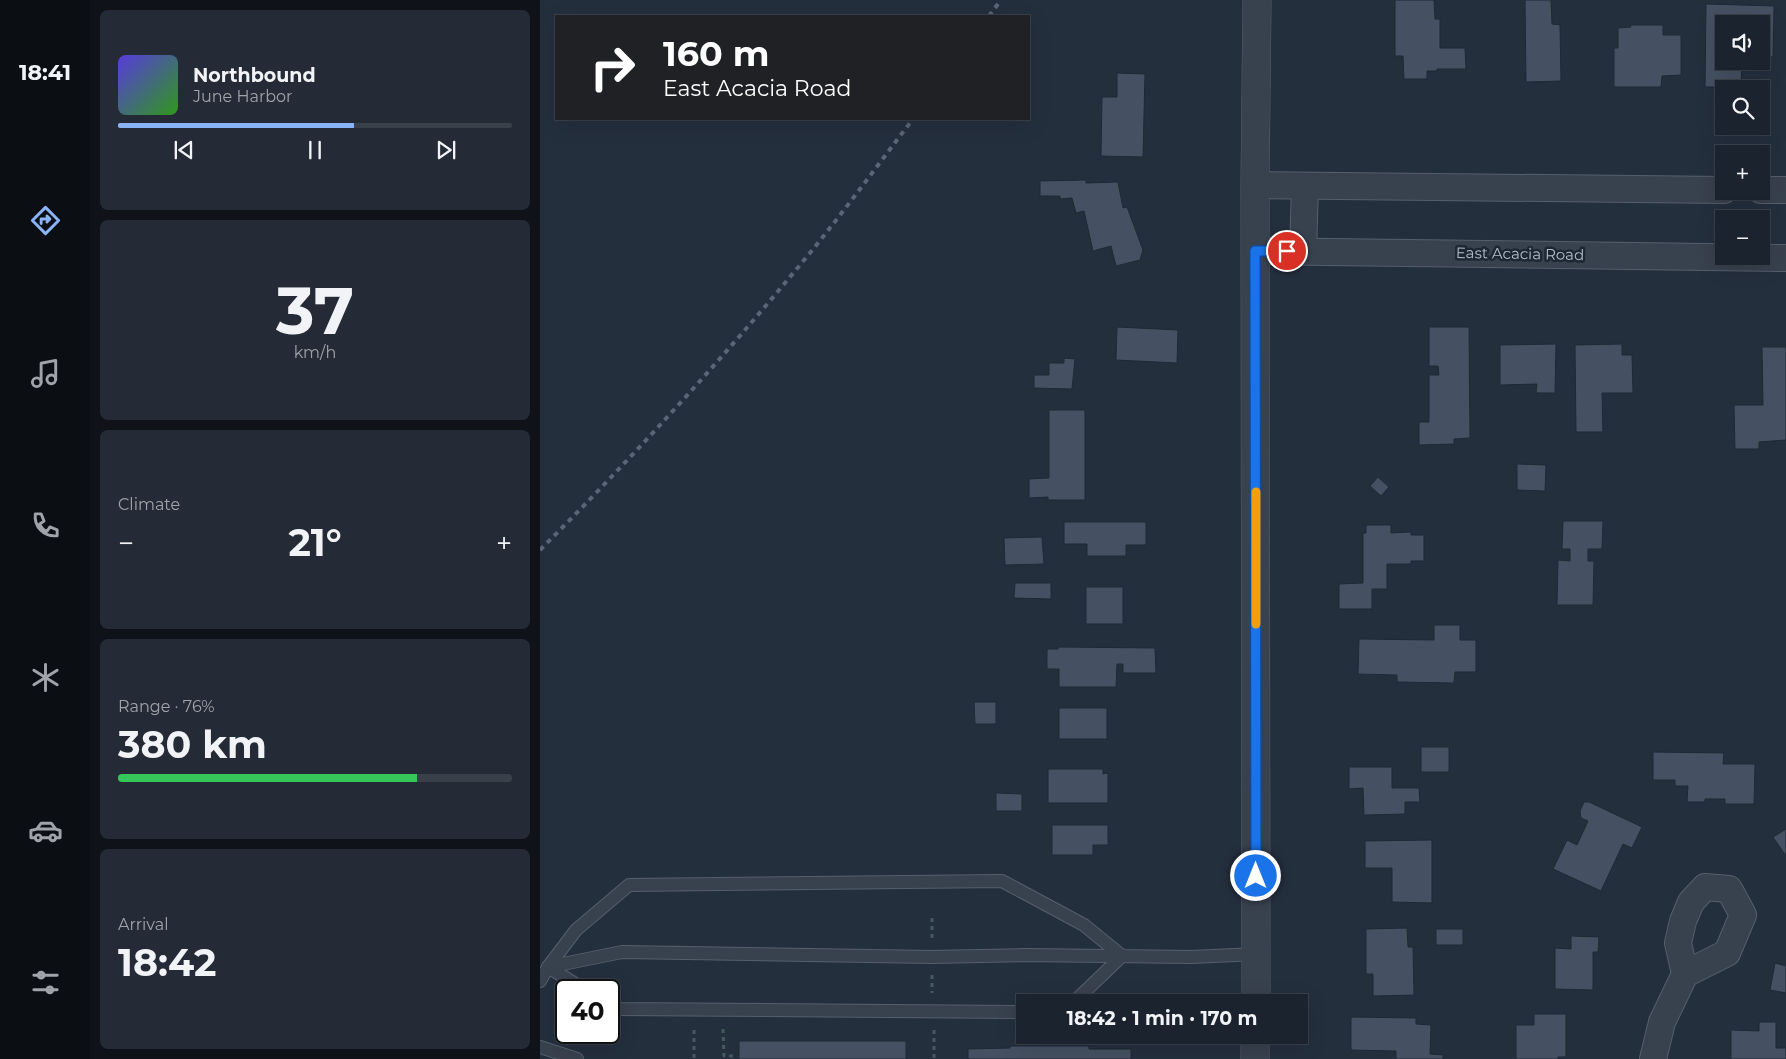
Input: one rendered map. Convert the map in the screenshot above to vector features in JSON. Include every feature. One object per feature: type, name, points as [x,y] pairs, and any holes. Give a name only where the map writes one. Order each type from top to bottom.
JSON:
[{"type":"street","points":[[1256,994],[1255,185],[1257,0]]},
{"type":"street","points":[[1255,185],[1715,190]]},
{"type":"street","points":[[1303,251],[1305,186]]},
{"type":"street","points":[[1770,190],[1786,190]]},
{"type":"street","name":"East Acacia Road","points":[[1255,251],[1786,258]]},
{"type":"street","points":[[1653,1059],[1662,1022],[1685,974]]},
{"type":"street","points":[[1255,1044],[1255,1059]]},
{"type":"lane","points":[[540,981],[548,967],[576,930],[630,885],[1002,881],[1084,925],[1122,956]]},
{"type":"lane","points":[[548,967],[622,952],[932,957],[1257,954]]},
{"type":"lane","points":[[1082,994],[1122,956]]},
{"type":"lane","points":[[548,967],[567,979]]},
{"type":"lane","points":[[620,1009],[1016,1012]]},
{"type":"lane","points":[[540,1047],[577,1059]]},
{"type":"path","points":[[694,1027],[694,1059]]},
{"type":"path","points":[[723,1027],[724,1056],[733,1056],[733,1059]]},
{"type":"path","points":[[934,1027],[934,1059]]},
{"type":"building","points":[[1395,0],[1434,0],[1435,19],[1440,19],[1440,48],[1465,48],[1466,69],[1437,69],[1437,71],[1427,71],[1427,79],[1404,79],[1403,56],[1395,56]]},
{"type":"building","points":[[1525,0],[1551,0],[1552,24],[1560,25],[1561,81],[1526,82]]},
{"type":"building","points":[[1706,4],[1774,6],[1773,57],[1770,57],[1770,15],[1715,15],[1715,70],[1742,70],[1741,80],[1715,80],[1715,87],[1705,87]]},
{"type":"building","points":[[1630,25],[1663,25],[1663,35],[1681,35],[1681,75],[1662,76],[1661,87],[1614,87],[1614,48],[1618,48],[1618,28],[1631,27]]},
{"type":"building","points":[[1117,73],[1145,74],[1143,157],[1101,156],[1102,97],[1117,97]]},
{"type":"building","points":[[1086,180],[1086,183],[1118,182],[1123,208],[1127,207],[1143,250],[1140,260],[1116,266],[1111,246],[1093,251],[1084,211],[1076,213],[1072,198],[1060,199],[1060,196],[1040,196],[1040,181]]},
{"type":"building","points":[[1117,327],[1178,330],[1177,363],[1116,360]]},
{"type":"building","points":[[1429,327],[1469,327],[1470,438],[1454,439],[1454,444],[1419,445],[1419,422],[1429,422],[1429,375],[1439,375],[1438,366],[1429,366]]},
{"type":"building","points":[[1556,344],[1555,393],[1536,393],[1537,384],[1500,385],[1500,345]]},
{"type":"building","points":[[1622,344],[1622,355],[1632,355],[1633,393],[1602,393],[1603,432],[1576,432],[1575,345]]},
{"type":"building","points":[[1762,347],[1786,347],[1786,440],[1759,442],[1759,449],[1735,449],[1734,405],[1763,405]]},
{"type":"building","points":[[1064,358],[1075,359],[1072,389],[1034,388],[1034,375],[1049,375],[1049,363],[1064,363]]},
{"type":"building","points":[[1049,410],[1085,410],[1085,500],[1048,500],[1048,497],[1029,498],[1029,479],[1049,478]]},
{"type":"building","points":[[1517,464],[1546,465],[1545,491],[1517,490]]},
{"type":"building","points":[[1378,477],[1389,487],[1381,496],[1370,486]]},
{"type":"building","points":[[1563,521],[1603,521],[1602,549],[1588,549],[1588,561],[1594,561],[1593,605],[1557,605],[1558,560],[1570,561],[1570,549],[1562,549]]},
{"type":"building","points":[[1064,522],[1146,522],[1146,545],[1126,545],[1126,556],[1087,556],[1087,544],[1064,544]]},
{"type":"building","points":[[1366,525],[1391,525],[1391,533],[1411,532],[1411,535],[1424,535],[1424,561],[1411,561],[1411,564],[1387,564],[1387,589],[1372,589],[1372,609],[1339,609],[1339,584],[1363,583],[1363,533],[1366,533]]},
{"type":"building","points":[[1042,537],[1044,564],[1005,565],[1004,538]]},
{"type":"building","points":[[1015,583],[1051,583],[1051,599],[1014,598]]},
{"type":"building","points":[[1086,587],[1123,587],[1123,624],[1086,624]]},
{"type":"building","points":[[1434,625],[1460,625],[1460,640],[1476,640],[1476,672],[1455,672],[1454,683],[1397,682],[1397,675],[1358,674],[1359,639],[1434,640]]},
{"type":"building","points":[[1058,647],[1155,648],[1156,673],[1123,673],[1123,664],[1117,664],[1116,687],[1059,687],[1059,669],[1047,669],[1047,649],[1058,649]]},
{"type":"building","points":[[974,702],[996,702],[996,724],[975,724]]},
{"type":"building","points":[[1059,708],[1107,708],[1107,739],[1059,739]]},
{"type":"building","points":[[1421,747],[1449,747],[1449,772],[1421,772]]},
{"type":"building","points":[[1653,752],[1724,753],[1723,764],[1755,764],[1754,804],[1725,804],[1725,799],[1705,799],[1705,802],[1687,802],[1688,786],[1675,786],[1675,780],[1653,780]]},
{"type":"building","points":[[1349,767],[1392,767],[1392,788],[1419,788],[1420,802],[1405,802],[1405,814],[1364,815],[1363,788],[1349,789]]},
{"type":"building","points":[[1048,769],[1103,769],[1103,774],[1108,773],[1108,803],[1048,803]]},
{"type":"building","points":[[996,793],[1022,794],[1022,811],[996,811]]},
{"type":"building","points":[[1584,802],[1589,802],[1642,827],[1632,848],[1623,844],[1601,891],[1553,869],[1567,840],[1577,845],[1588,821],[1581,818],[1580,811]]},
{"type":"building","points":[[1052,825],[1108,825],[1108,845],[1093,845],[1093,855],[1052,855]]},
{"type":"building","points":[[1786,829],[1786,856],[1773,837]]},
{"type":"building","points":[[1432,840],[1432,903],[1392,902],[1392,868],[1365,868],[1365,841]]},
{"type":"building","points":[[1407,928],[1408,947],[1413,947],[1414,995],[1373,996],[1373,974],[1366,974],[1366,929]]},
{"type":"building","points":[[1436,929],[1463,929],[1463,945],[1436,945]]},
{"type":"building","points":[[1571,936],[1599,937],[1598,952],[1593,952],[1593,990],[1555,989],[1555,948],[1571,949]]},
{"type":"building","points":[[1775,963],[1786,966],[1786,993],[1770,990]]},
{"type":"building","points":[[1534,1014],[1566,1014],[1566,1057],[1558,1057],[1558,1059],[1516,1059],[1516,1025],[1534,1025]]},
{"type":"building","points":[[1351,1017],[1416,1018],[1416,1024],[1431,1025],[1430,1054],[1443,1055],[1443,1059],[1396,1059],[1396,1051],[1351,1050]]},
{"type":"building","points":[[1759,1022],[1776,1022],[1776,1048],[1786,1048],[1786,1059],[1731,1059],[1731,1030],[1759,1031]]},
{"type":"building","points":[[739,1041],[906,1041],[906,1059],[739,1059]]},
{"type":"building","points":[[1010,1046],[1089,1046],[1089,1049],[1131,1049],[1131,1059],[968,1059],[968,1049],[1010,1048]]},
{"type":"railway","points":[[990,15],[1001,0]]},
{"type":"railway","points":[[540,550],[646,440],[748,326],[827,232],[912,120]]},
{"type":"slow traffic","points":[[1256,492],[1256,624]]},
{"type":"route","points":[[1256,876],[1255,251],[1287,251]]}]
